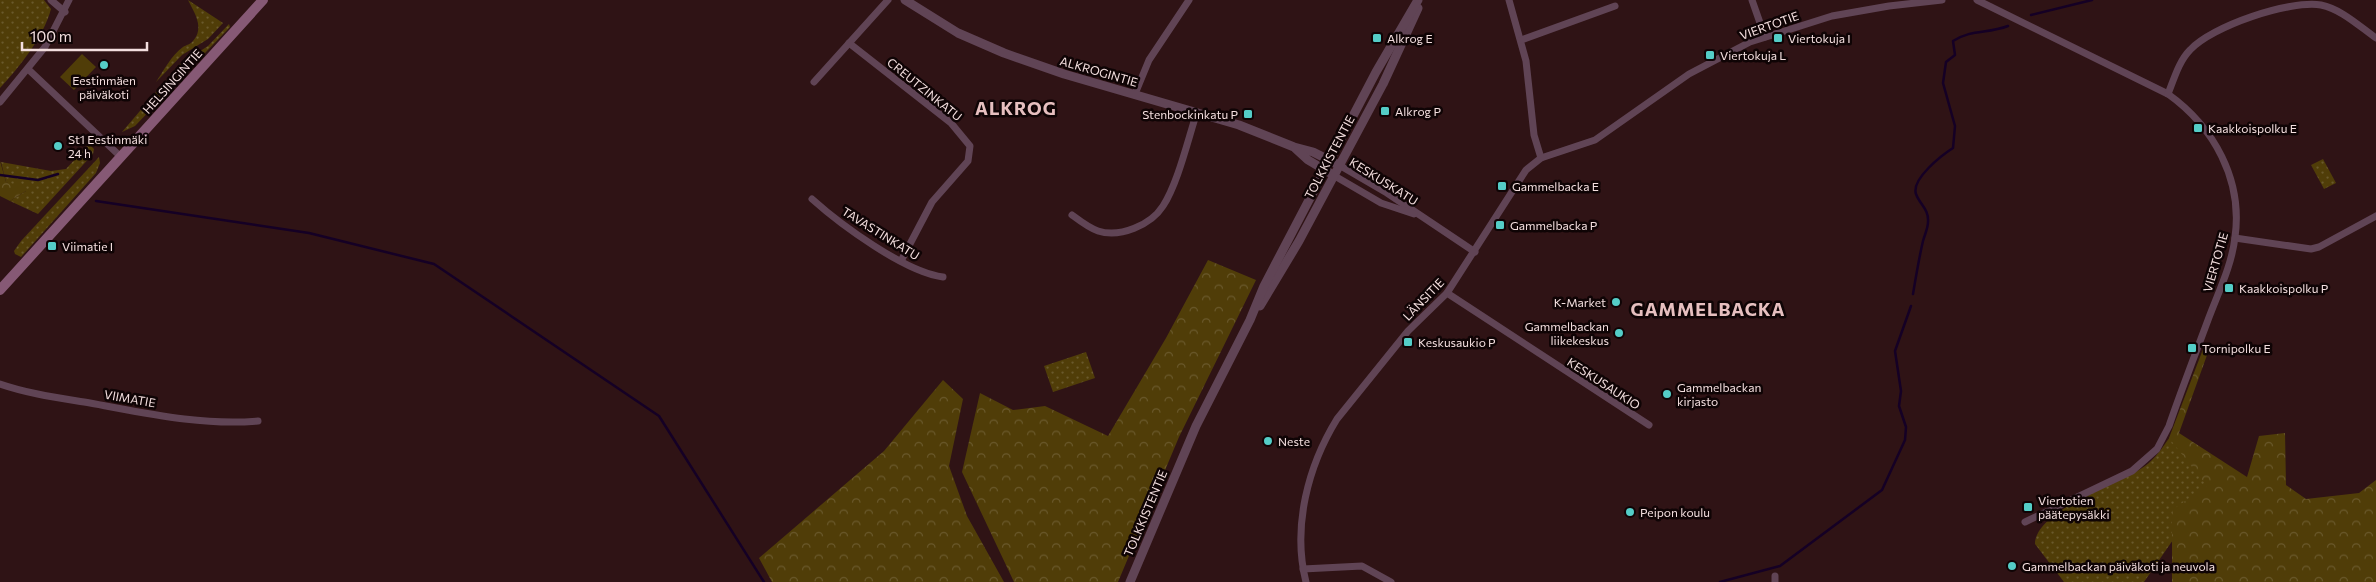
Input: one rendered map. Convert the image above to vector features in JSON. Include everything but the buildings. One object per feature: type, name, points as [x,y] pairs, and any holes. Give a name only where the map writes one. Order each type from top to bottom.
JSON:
[{"type":"main road","name":"HELSINGINTIE","points":[[0,290],[263,0]]},
{"type":"street","points":[[51,0],[65,12]]},
{"type":"street","points":[[0,102],[29,70],[45,47],[65,12],[69,0]]},
{"type":"street","points":[[814,82],[888,0]]},
{"type":"street","name":"ALKROGINTIE","points":[[905,0],[958,33],[1004,53],[1064,74],[1239,125],[1294,147],[1314,152],[1339,165]]},
{"type":"street","points":[[1135,94],[1149,60],[1189,0]]},
{"type":"street","name":"TOLKKISTENTIE","points":[[1130,582],[1196,426],[1250,320],[1285,244],[1400,28],[1420,0]]},
{"type":"street","name":"TOLKKISTENTIE","points":[[1250,320],[1272,289],[1383,84],[1420,0]]},
{"type":"street","points":[[1509,0],[1521,40],[1534,134],[1541,158]]},
{"type":"street","points":[[1752,0],[1765,36]]},
{"type":"street","name":"VIERTOTIE","points":[[1541,158],[1595,140],[1689,74],[1765,36],[1841,14],[1942,0]]},
{"type":"street","name":"VIERTOTIE","points":[[1977,0],[2168,94],[2184,105],[2210,134],[2226,165],[2236,200],[2235,238],[2226,272],[2169,426],[2157,449],[2132,471],[2025,522]]},
{"type":"street","points":[[2168,94],[2179,66],[2189,50],[2200,42],[2240,21],[2293,5],[2321,5],[2341,13],[2376,38]]},
{"type":"street","points":[[1521,40],[1615,6]]},
{"type":"street","name":"CREUTZINKATU","points":[[849,43],[951,123],[970,146],[968,161],[932,202],[901,261]]},
{"type":"street","points":[[29,70],[121,157]]},
{"type":"street","points":[[1072,215],[1090,227],[1110,233],[1135,228],[1158,213],[1168,195],[1197,112]]},
{"type":"street","name":"ALKROGINTIE","points":[[1294,147],[1308,160],[1333,175]]},
{"type":"street","name":"LÄNSITIE","points":[[1306,582],[1303,570],[1301,534],[1306,490],[1329,431],[1408,331],[1447,293],[1475,252],[1514,186],[1526,170],[1541,158]]},
{"type":"street","name":"KESKUSKATU","points":[[1339,165],[1475,252]]},
{"type":"street","name":"KESKUSKATU","points":[[1333,175],[1381,202],[1417,215]]},
{"type":"street","name":"TAVASTINKATU","points":[[812,199],[829,214],[901,261],[932,276],[943,277]]},
{"type":"street","points":[[2235,238],[2310,249],[2319,247],[2376,216]]},
{"type":"street","name":"KESKUSAUKIO","points":[[1447,293],[1649,425]]},
{"type":"street","name":"VIIMATIE","points":[[0,384],[57,397],[194,420],[228,423],[258,422]]},
{"type":"street","points":[[1303,570],[1362,566],[1391,582]]},
{"type":"green space","points":[[0,0],[44,0],[51,9],[37,41],[0,88]]},
{"type":"green space","points":[[188,0],[223,23],[208,39],[182,55],[156,82],[168,63],[183,47],[192,42],[198,31],[197,20]]},
{"type":"green space","points":[[229,24],[230,27],[135,126],[122,132],[180,64],[208,46]]},
{"type":"green space","points":[[82,54],[96,67],[74,90],[60,77]]},
{"type":"green space","points":[[89,144],[94,149],[93,154],[38,214],[10,201],[26,191],[6,182],[1,162],[51,171],[66,169]]},
{"type":"green space","points":[[99,157],[100,163],[96,173],[21,257],[15,254],[14,251],[21,241]]},
{"type":"green space","points":[[2323,159],[2336,183],[2324,189],[2311,165]]},
{"type":"green space","points":[[0,161],[6,182],[25,187],[26,191],[10,201],[0,196]]},
{"type":"green space","points":[[1208,260],[1256,280],[1179,437],[1118,582],[1014,582],[962,472],[980,393],[1013,410],[1045,406],[1108,436],[1166,338]]},
{"type":"green space","points":[[2205,344],[2211,344],[2179,433],[2247,477],[2259,436],[2285,433],[2286,485],[2306,499],[2359,493],[2376,480],[2376,582],[2172,582],[2172,510],[2207,486],[2169,438]]},
{"type":"green space","points":[[1086,352],[1095,378],[1053,392],[1044,366]]},
{"type":"green space","points":[[943,380],[963,399],[949,466],[967,516],[1004,582],[772,582],[759,558],[884,451]]},
{"type":"green space","points":[[2170,437],[2219,473],[2144,582],[2064,582],[2035,544],[2039,531],[2063,509],[2145,466],[2155,457]]},
{"type":"waterway","points":[[2031,15],[2092,0]]},
{"type":"waterway","points":[[1913,294],[1928,222],[1926,210],[1916,194],[1916,188],[1918,181],[1928,168],[1953,148],[1955,126],[1943,83],[1946,62],[1955,55],[1953,41],[1973,33],[2008,26]]},
{"type":"waterway","points":[[0,175],[38,180],[58,174]]},
{"type":"waterway","points":[[96,201],[309,233],[434,264],[659,416],[764,582]]},
{"type":"waterway","points":[[1720,582],[1780,566],[1882,490],[1905,440],[1906,427],[1899,406],[1901,391],[1895,351],[1911,306]]},
{"type":"place","name":"Alkrog E","points":[[1377,38]]},
{"type":"place","name":"Viertokuja I","points":[[1778,38]]},
{"type":"place","name":"Viertokuja L","points":[[1710,55]]},
{"type":"place","name":"Eestinmäen päiväkoti","points":[[104,65]]},
{"type":"place","name":"Alkrog P","points":[[1385,111]]},
{"type":"place","name":"Stenbockinkatu P","points":[[1248,114]]},
{"type":"place","name":"Kaakkoispolku E","points":[[2198,128]]},
{"type":"place","name":"St1 Eestinmäki 24 h","points":[[58,146]]},
{"type":"place","name":"Gammelbacka E","points":[[1502,186]]},
{"type":"place","name":"Gammelbacka P","points":[[1500,225]]},
{"type":"place","name":"Viimatie I","points":[[52,246]]},
{"type":"place","name":"Kaakkoispolku P","points":[[2229,288]]},
{"type":"place","name":"K-Market","points":[[1616,302]]},
{"type":"place","name":"Gammelbackan liikekeskus","points":[[1619,333]]},
{"type":"place","name":"Keskusaukio P","points":[[1408,342]]},
{"type":"place","name":"Tornipolku E","points":[[2192,348]]},
{"type":"place","name":"Gammelbackan kirjasto","points":[[1667,394]]},
{"type":"place","name":"Neste","points":[[1268,441]]},
{"type":"place","name":"Viertotien päätepysäkki","points":[[2028,507]]},
{"type":"place","name":"Peipon koulu","points":[[1630,512]]},
{"type":"place","name":"Gammelbackan päiväkoti ja neuvola","points":[[2012,566]]},
{"type":"district","name":"ALKROG","points":[[1016,108]]},
{"type":"district","name":"GAMMELBACKA","points":[[1708,309]]}]
